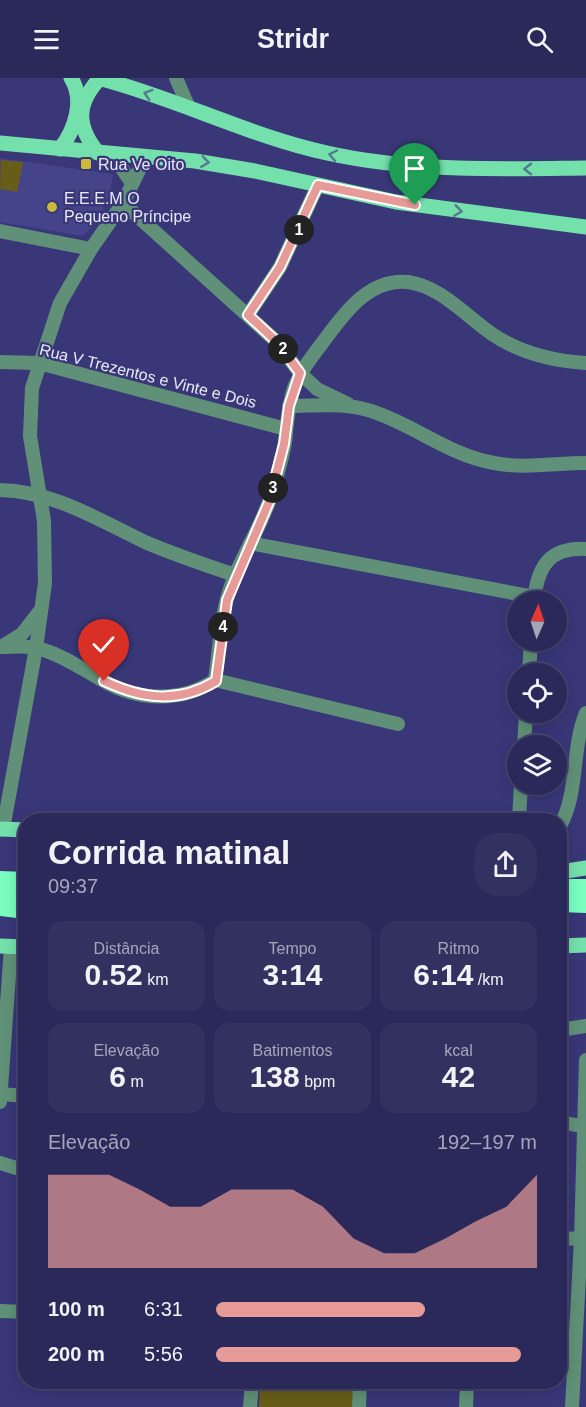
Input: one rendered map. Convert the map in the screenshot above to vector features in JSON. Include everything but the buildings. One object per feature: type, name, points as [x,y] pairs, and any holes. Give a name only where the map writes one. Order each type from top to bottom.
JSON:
[{"type":"highway","points":[[0,880],[18,881]]},
{"type":"highway","points":[[572,890],[586,904]]},
{"type":"highway","points":[[0,895],[18,896]]},
{"type":"highway","points":[[0,907],[18,909]]},
{"type":"main road","points":[[60,149],[75,124],[77,96],[76,86],[71,78]]},
{"type":"main road","points":[[104,153],[86,139],[81,126],[84,99],[99,78],[294,144],[371,162],[470,169],[586,168]]},
{"type":"main road","points":[[0,143],[230,166],[415,205],[586,227]]},
{"type":"main road","points":[[1,829],[18,830]]},
{"type":"main road","points":[[567,871],[586,868]]},
{"type":"main road","points":[[567,946],[586,945]]},
{"type":"street","points":[[176,78],[189,108]]},
{"type":"street","points":[[104,153],[132,183]]},
{"type":"street","points":[[1,829],[36,648],[45,583],[41,495],[32,463],[29,409],[32,388],[60,303],[91,249],[123,203],[146,156]]},
{"type":"street","points":[[248,315],[284,260],[318,185]]},
{"type":"street","points":[[123,203],[277,342],[300,373],[317,389],[352,405],[373,411],[436,443],[493,463],[546,466],[586,463]]},
{"type":"street","points":[[0,231],[91,249]]},
{"type":"street","points":[[216,681],[227,600],[269,502],[279,468],[289,406],[300,373],[348,308],[374,290],[406,282],[421,285],[437,292],[494,335],[521,351],[542,357],[586,363]]},
{"type":"street","name":"Rua V Trezentos e Vinte e Dois","points":[[0,362],[39,363],[286,429]]},
{"type":"street","points":[[289,406],[352,405]]},
{"type":"street","points":[[0,490],[41,495],[98,518],[186,559],[236,575]]},
{"type":"street","points":[[250,543],[507,594]]},
{"type":"street","points":[[535,591],[538,576],[550,558],[567,550],[586,549]]},
{"type":"street","points":[[1,647],[22,634],[40,611]]},
{"type":"street","points":[[1,647],[36,648],[79,666],[126,691],[144,696],[165,697],[184,694],[216,681],[398,724]]},
{"type":"street","points":[[565,813],[586,713]]},
{"type":"street","points":[[519,813],[520,795]]},
{"type":"street","points":[[0,1102],[12,947]]},
{"type":"street","points":[[567,1029],[586,1026]]},
{"type":"street","points":[[572,1407],[581,1239],[586,1060]]},
{"type":"street","points":[[0,1094],[18,1095]]},
{"type":"street","points":[[567,1123],[585,1127]]},
{"type":"street","points":[[0,1163],[18,1169]]},
{"type":"street","points":[[567,1238],[581,1239]]},
{"type":"street","points":[[0,1311],[18,1312]]},
{"type":"street","points":[[250,1407],[251,1389]]},
{"type":"street","points":[[359,1407],[360,1389]]},
{"type":"street","points":[[466,1407],[467,1389]]},
{"type":"shaded area","name":"E.E.E.M O Pequeno Príncipe","points":[[0,158],[113,174],[110,193],[98,220],[83,236],[0,222]]},
{"type":"shaded area","points":[[1,160],[23,162],[17,192],[0,189]]},
{"type":"shaded area","points":[[260,1389],[353,1389],[352,1407],[259,1407]]},
{"type":"place","name":"Rua Ve Oito","points":[[86,164]]},
{"type":"place","name":"E.E.E.M O Pequeno Príncipe","points":[[52,207]]},
{"type":"route","points":[[104,681],[144,696],[165,697],[197,690],[216,681],[227,600],[269,502],[284,444],[289,406],[300,373],[277,342],[248,315],[269,286],[292,245],[318,185],[415,205]]}]
